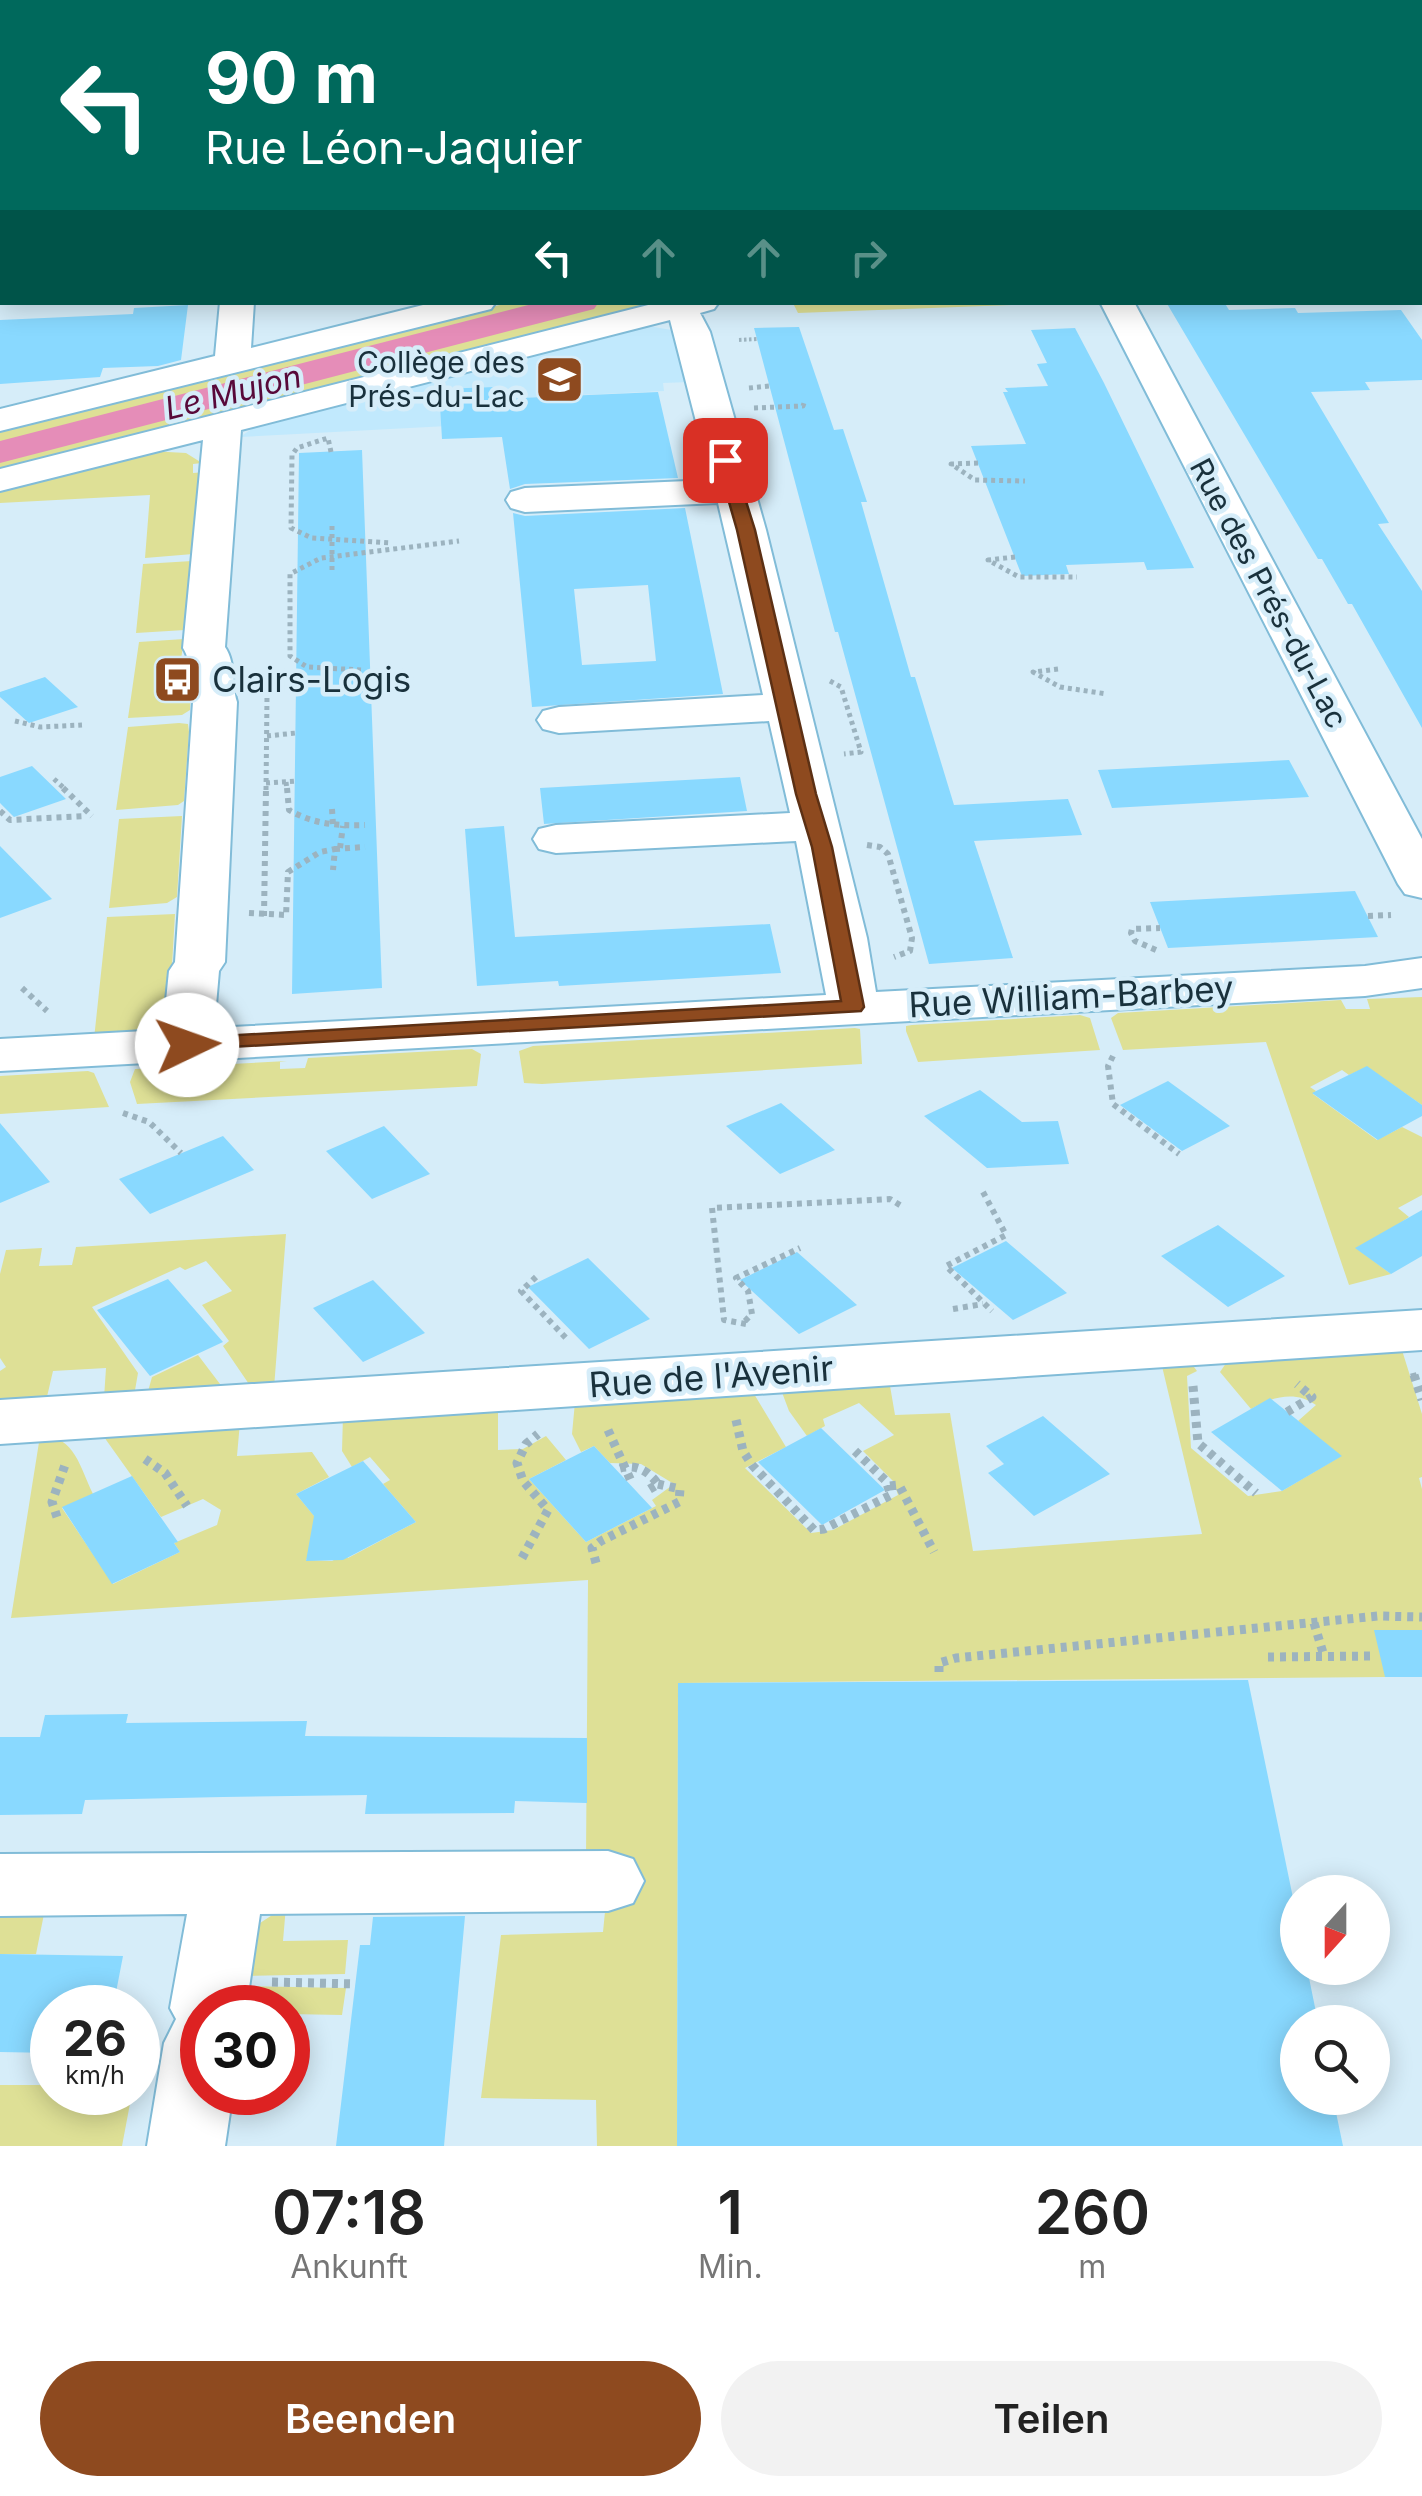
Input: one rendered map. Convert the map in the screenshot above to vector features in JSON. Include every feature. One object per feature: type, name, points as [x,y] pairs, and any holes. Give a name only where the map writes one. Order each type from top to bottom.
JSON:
[{"type":"street","points":[[232,364],[237,305]]},
{"type":"street","points":[[0,420],[467,305]]},
{"type":"street","points":[[0,480],[691,305],[694,332],[732,491],[746,530],[842,938],[853,1007]]},
{"type":"street","name":"Rue des Prés-du-Lac","points":[[1117,305],[1413,899]]},
{"type":"street","points":[[187,1045],[194,971],[200,962],[215,702],[210,686],[211,657],[204,648],[223,424]]},
{"type":"street","points":[[525,500],[732,491]]},
{"type":"street","points":[[559,720],[785,708]]},
{"type":"street","points":[[556,840],[814,826]]},
{"type":"street","name":"Rue William-Barbey","points":[[0,1055],[1364,982],[1422,973]]},
{"type":"street","name":"Rue de l'Avenir","points":[[0,1422],[604,1404],[741,1340],[1422,1330]]},
{"type":"street","points":[[0,1885],[608,1881]]},
{"type":"street","points":[[212,1985],[230,1884]]},
{"type":"street","points":[[186,2146],[191,2115]]},
{"type":"path","points":[[331,452],[328,438],[297,448],[292,455],[291,528],[312,538],[332,540],[459,542]]},
{"type":"path","points":[[978,463],[951,464],[977,482],[1025,481]]},
{"type":"path","points":[[332,526],[332,570]]},
{"type":"path","points":[[361,670],[307,667],[290,656],[290,574],[307,561],[398,544]]},
{"type":"path","points":[[1015,557],[988,560],[1002,574],[1020,578],[1078,577]]},
{"type":"path","points":[[1058,669],[1035,668],[1033,672],[1060,687],[1107,694]]},
{"type":"path","points":[[267,696],[264,916],[286,914],[288,872],[320,852],[364,847]]},
{"type":"path","points":[[16,720],[40,727],[82,725]]},
{"type":"path","points":[[267,736],[296,733]]},
{"type":"path","points":[[0,811],[10,820],[88,816],[54,779]]},
{"type":"path","points":[[266,783],[296,781]]},
{"type":"path","points":[[286,782],[289,810],[301,818],[333,826],[365,825]]},
{"type":"path","points":[[332,808],[333,826]]},
{"type":"path","points":[[333,870],[342,826]]},
{"type":"path","points":[[1368,916],[1413,899]]},
{"type":"path","points":[[1132,929],[1160,928]]},
{"type":"path","points":[[1113,1056],[1108,1066],[1113,1104],[1179,1154]]},
{"type":"path","points":[[123,1113],[159,1127],[181,1153]]},
{"type":"path","points":[[952,1310],[984,1304],[946,1266],[1006,1236],[983,1192]]},
{"type":"path","points":[[741,1340],[724,1320],[712,1208],[890,1199],[903,1207]]},
{"type":"path","points":[[800,1248],[736,1278],[748,1290],[752,1314],[741,1340],[743,1451],[814,1530],[824,1529],[891,1495],[890,1486],[855,1451]]},
{"type":"path","points":[[536,1277],[521,1291],[604,1404],[617,1442],[620,1468],[630,1480]]},
{"type":"path","points":[[1192,1377],[1198,1443],[1256,1493]]},
{"type":"path","points":[[522,1558],[548,1510],[518,1476],[516,1458],[523,1445],[546,1429]]},
{"type":"path","points":[[57,1518],[52,1502],[72,1446]]},
{"type":"path","points":[[596,1564],[592,1548],[601,1540],[679,1502],[680,1489],[658,1484],[641,1468],[620,1468]]},
{"type":"path","points":[[645,1492],[658,1484]]},
{"type":"path","points":[[890,1486],[899,1485],[934,1552]]},
{"type":"path","points":[[939,1672],[939,1664],[956,1658],[1378,1616],[1422,1617]]},
{"type":"path","points":[[1314,1623],[1324,1656]]},
{"type":"path","points":[[1268,1657],[1375,1656]]},
{"type":"path","points":[[310,1992],[356,1984]]},
{"type":"shaded area","name":"Collège des Prés-du-Lac","points":[[643,325],[677,331],[690,382],[663,383],[664,391],[495,399],[493,387],[440,389],[441,420],[466,425],[240,437],[262,422]]},
{"type":"green space","points":[[500,305],[557,305],[0,446],[0,428]]},
{"type":"green space","points":[[590,305],[659,305],[0,471],[0,456]]},
{"type":"green space","points":[[794,305],[1012,305],[798,313]]},
{"type":"green space","points":[[150,451],[186,453],[202,463],[193,464],[193,473],[206,472],[193,554],[145,558],[150,495],[0,503],[0,488]]},
{"type":"green space","points":[[192,561],[185,630],[136,633],[143,564]]},
{"type":"green space","points":[[184,639],[179,673],[172,674],[170,682],[191,682],[190,710],[182,715],[128,718],[139,642]]},
{"type":"green space","points":[[188,724],[189,732],[184,801],[178,805],[116,810],[128,727]]},
{"type":"green space","points":[[182,816],[177,897],[167,903],[109,908],[119,819]]},
{"type":"green space","points":[[175,914],[170,1000],[147,1024],[94,1039],[107,917]]},
{"type":"green space","points":[[1422,997],[1422,1105],[1367,1067],[1349,1075],[1342,1070],[1310,1087],[1316,1091],[1313,1094],[1377,1140],[1402,1127],[1422,1137],[1422,1195],[1398,1208],[1409,1217],[1359,1250],[1391,1274],[1349,1285],[1266,1042],[1123,1050],[1111,1018],[1118,1013],[1341,1000],[1346,1009],[1370,1009],[1367,999]]},
{"type":"green space","points":[[1080,1015],[1090,1018],[1100,1050],[918,1062],[906,1031],[906,1026],[912,1025]]},
{"type":"green space","points":[[860,1029],[862,1064],[542,1084],[524,1083],[519,1051],[533,1046]]},
{"type":"green space","points":[[472,1049],[481,1054],[477,1086],[137,1104],[130,1082],[135,1069],[287,1061],[280,1062],[280,1069],[305,1068],[308,1058]]},
{"type":"green space","points":[[94,1073],[109,1107],[0,1114],[0,1076]]},
{"type":"green space","points":[[286,1234],[274,1388],[253,1390],[223,1346],[229,1341],[202,1305],[232,1291],[206,1261],[185,1270],[180,1267],[92,1307],[138,1373],[134,1396],[104,1398],[106,1368],[53,1371],[46,1401],[0,1404],[0,1371],[6,1367],[0,1358],[0,1274],[6,1250],[42,1248],[39,1266],[72,1265],[76,1247]]},
{"type":"green space","points":[[1401,1347],[1422,1414],[1422,1630],[1385,1677],[678,1683],[677,2146],[597,2146],[596,2100],[481,2098],[501,1935],[603,1932],[608,1881],[586,1860],[588,1580],[11,1618],[40,1436],[61,1440],[79,1463],[93,1494],[62,1508],[113,1584],[180,1552],[174,1543],[217,1525],[221,1510],[203,1499],[161,1517],[104,1437],[108,1433],[240,1422],[237,1456],[312,1452],[329,1477],[296,1494],[325,1529],[306,1560],[332,1561],[345,1554],[348,1558],[416,1522],[383,1484],[390,1480],[370,1457],[352,1467],[342,1451],[343,1415],[498,1405],[498,1450],[523,1449],[546,1436],[566,1460],[529,1479],[586,1542],[656,1506],[652,1500],[674,1484],[641,1464],[610,1463],[594,1446],[581,1452],[572,1434],[575,1402],[751,1389],[786,1447],[745,1468],[811,1533],[833,1530],[898,1495],[894,1482],[863,1451],[894,1435],[859,1403],[823,1419],[825,1426],[807,1436],[789,1411],[780,1387],[889,1380],[895,1415],[950,1413],[973,1551],[1202,1534],[1161,1362],[1188,1359],[1197,1371],[1187,1376],[1191,1448],[1248,1496],[1282,1491],[1341,1456],[1298,1421],[1316,1405],[1308,1400],[1284,1397],[1251,1409],[1220,1372],[1231,1356]]},
{"type":"green space","points":[[198,1355],[220,1384],[218,1391],[147,1395],[152,1377]]},
{"type":"green space","points":[[46,1904],[36,1954],[0,1954],[0,1905]]},
{"type":"green space","points":[[286,1906],[283,1941],[348,1940],[345,1974],[238,1976],[257,1925]]},
{"type":"green space","points":[[310,1987],[346,1988],[342,2015],[310,2014]]},
{"type":"green space","points":[[0,2085],[30,2085],[30,2115],[128,2115],[122,2146],[0,2146]]},
{"type":"building","points":[[188,305],[181,360],[158,366],[103,368],[100,377],[0,384],[0,320],[133,314],[134,308]]},
{"type":"building","points":[[1168,305],[1226,305],[1229,310],[1295,308],[1298,313],[1401,310],[1422,340],[1422,380],[1365,382],[1370,390],[1311,392],[1389,523],[1378,524],[1422,591],[1422,728],[1352,604],[1348,604],[1322,559],[1318,559]]},
{"type":"building","points":[[799,327],[834,430],[843,429],[867,502],[861,502],[911,677],[915,677],[954,805],[1068,799],[1082,835],[974,841],[1013,958],[929,964],[754,328]]},
{"type":"building","points":[[1075,328],[1194,568],[1147,570],[1144,562],[1066,565],[1069,574],[1022,576],[971,446],[1026,444],[1003,392],[1008,392],[1005,388],[1048,386],[1037,364],[1047,363],[1031,330]]},
{"type":"building","points":[[494,387],[495,399],[658,392],[678,478],[525,484],[510,489],[502,437],[442,439],[439,389]]},
{"type":"building","points":[[362,450],[382,988],[292,994],[299,453]]},
{"type":"building","points":[[685,508],[723,694],[532,707],[513,513],[525,516]],"holes":[[[648,585],[656,661],[582,665],[574,589]]]},
{"type":"building","points":[[45,677],[78,707],[29,723],[0,697],[0,692]]},
{"type":"building","points":[[1289,760],[1309,797],[1112,808],[1098,770]]},
{"type":"building","points":[[32,766],[66,799],[14,817],[0,803],[0,777]]},
{"type":"building","points":[[740,777],[747,811],[544,824],[540,788]]},
{"type":"building","points":[[504,826],[515,937],[770,924],[781,973],[559,986],[558,981],[477,986],[465,829]]},
{"type":"building","points":[[0,846],[52,899],[0,918]]},
{"type":"building","points":[[1355,891],[1378,937],[1168,948],[1150,902]]},
{"type":"building","points":[[1367,1066],[1422,1105],[1422,1116],[1378,1140],[1312,1093]]},
{"type":"building","points":[[1168,1081],[1230,1126],[1182,1151],[1120,1105]]},
{"type":"building","points":[[980,1090],[1022,1122],[1058,1121],[1069,1164],[987,1168],[924,1116]]},
{"type":"building","points":[[781,1103],[835,1150],[780,1174],[726,1126]]},
{"type":"building","points":[[0,1123],[50,1182],[0,1203]]},
{"type":"building","points":[[384,1126],[430,1174],[372,1199],[326,1151]]},
{"type":"building","points":[[223,1136],[254,1170],[150,1214],[119,1179]]},
{"type":"building","points":[[1422,1210],[1422,1256],[1391,1274],[1355,1248]]},
{"type":"building","points":[[1218,1225],[1285,1276],[1228,1307],[1161,1256]]},
{"type":"building","points":[[1006,1241],[1067,1293],[1013,1320],[952,1268]]},
{"type":"building","points":[[797,1252],[857,1305],[799,1334],[740,1280]]},
{"type":"building","points":[[588,1258],[650,1319],[589,1349],[528,1287]]},
{"type":"building","points":[[168,1279],[223,1342],[150,1376],[97,1310]]},
{"type":"building","points":[[373,1280],[425,1333],[363,1362],[313,1308]]},
{"type":"building","points":[[1270,1398],[1342,1456],[1282,1491],[1211,1432]]},
{"type":"building","points":[[1043,1416],[1110,1474],[1034,1516],[988,1473],[1004,1464],[986,1446]]},
{"type":"building","points":[[821,1428],[885,1490],[822,1525],[758,1462]]},
{"type":"building","points":[[594,1446],[652,1508],[586,1542],[529,1479]]},
{"type":"building","points":[[363,1461],[416,1522],[343,1560],[306,1561],[314,1516],[296,1494]]},
{"type":"building","points":[[132,1476],[178,1542],[174,1543],[180,1552],[112,1584],[62,1507]]},
{"type":"building","points":[[1374,1630],[1422,1630],[1422,1677],[1385,1677]]},
{"type":"building","points":[[1248,1680],[1288,1875],[1280,1875],[1280,1985],[1310,1985],[1315,2005],[1280,2005],[1280,2115],[1337,2115],[1343,2146],[677,2146],[678,1683]]},
{"type":"building","points":[[128,1714],[126,1723],[307,1721],[305,1736],[587,1738],[587,1803],[515,1801],[514,1813],[365,1814],[367,1795],[223,1797],[85,1800],[82,1814],[0,1815],[0,1737],[40,1737],[45,1715]]},
{"type":"building","points":[[465,1916],[444,2146],[336,2146],[360,1945],[370,1945],[373,1917]]},
{"type":"building","points":[[0,1954],[123,1956],[117,1985],[30,1985],[30,2053],[0,2052]]},
{"type":"waterway","name":"Le Mujon","points":[[0,452],[570,305]]},
{"type":"place","name":"Collège des Prés-du-Lac","points":[[560,379]]},
{"type":"place","name":"Clairs-Logis","points":[[177,679]]},
{"type":"route","points":[[187,1045],[853,1007],[822,847],[785,708],[746,530],[725,460]]}]
